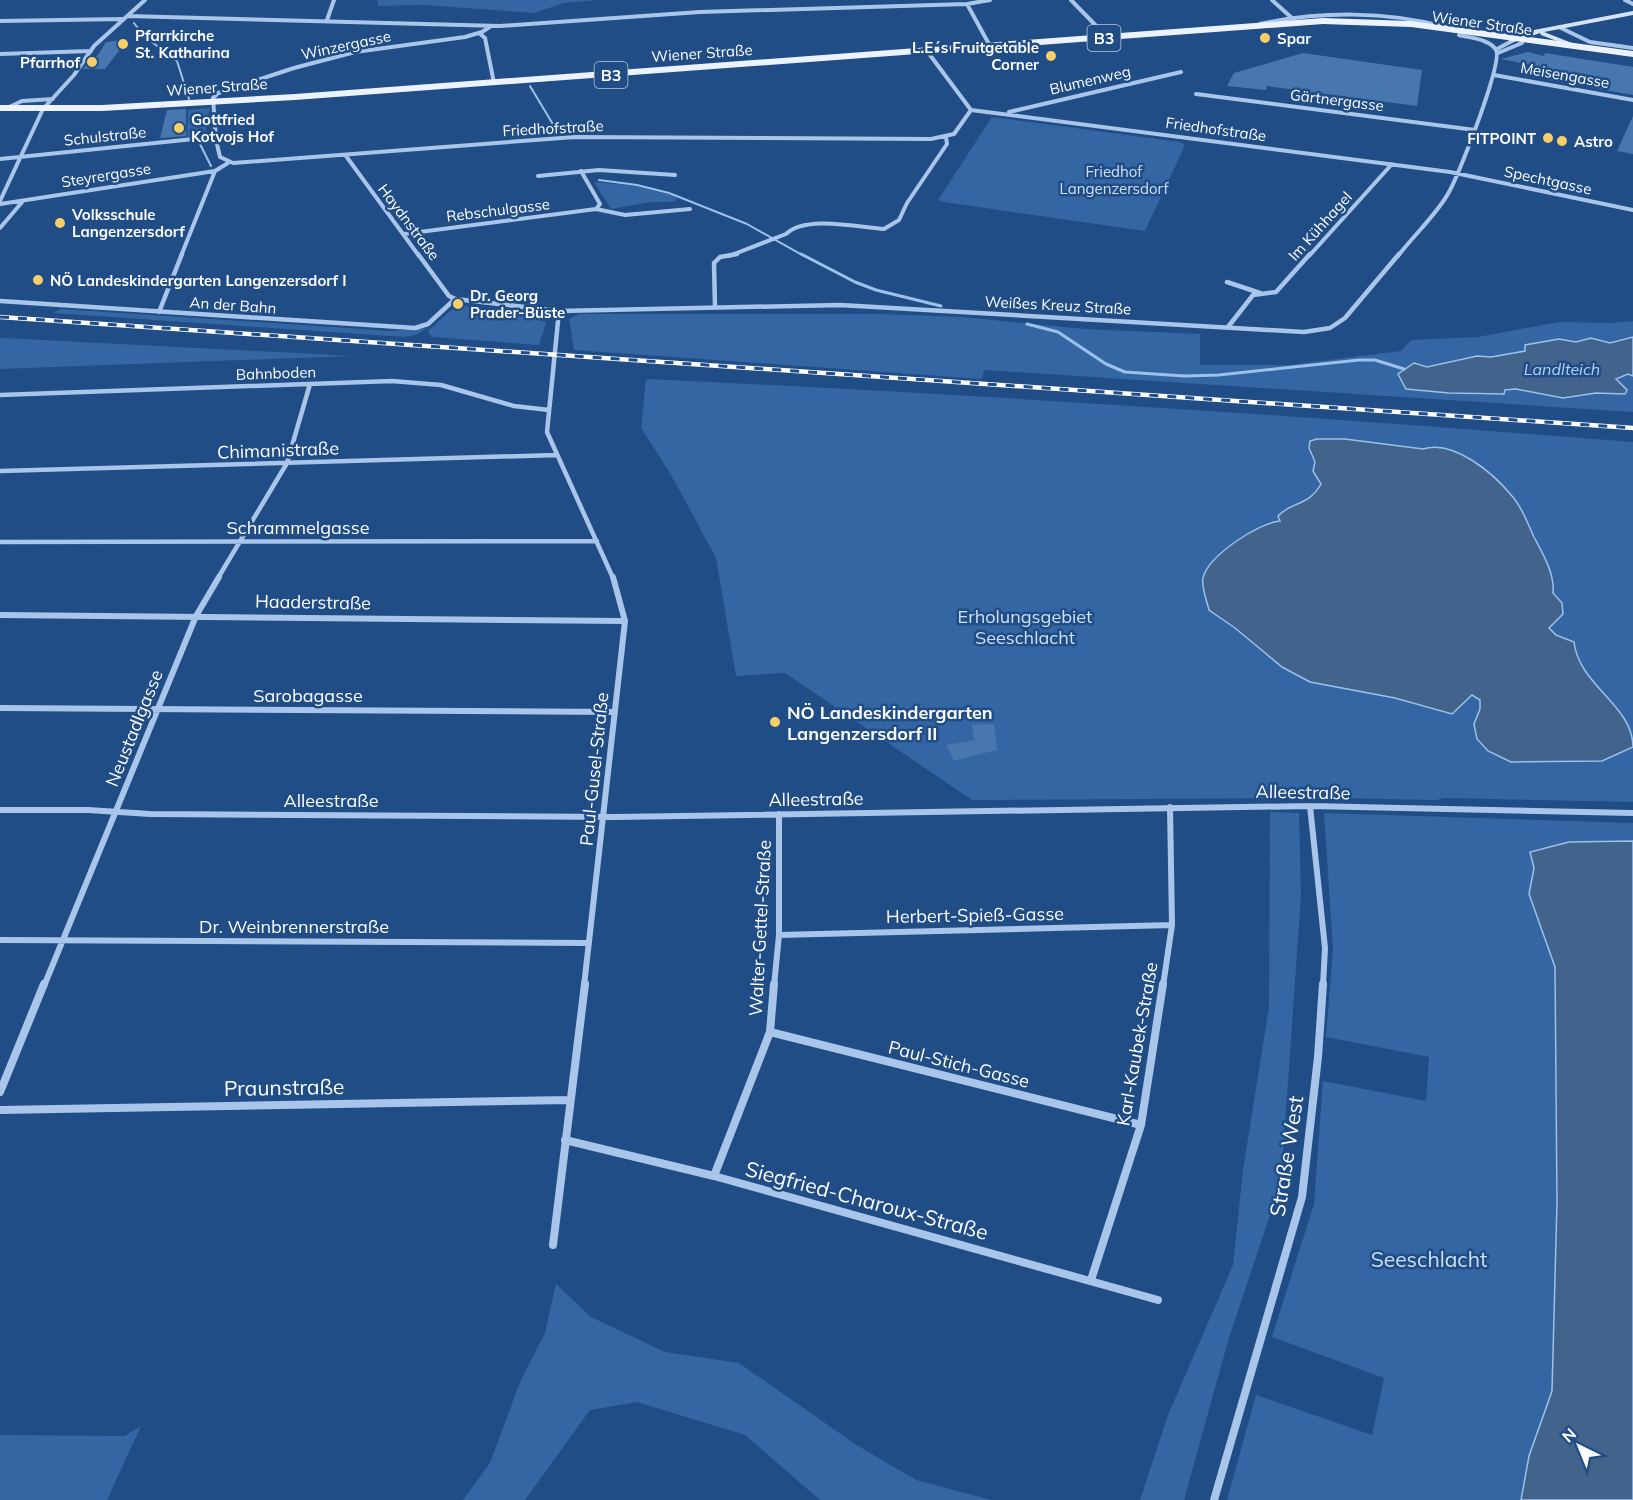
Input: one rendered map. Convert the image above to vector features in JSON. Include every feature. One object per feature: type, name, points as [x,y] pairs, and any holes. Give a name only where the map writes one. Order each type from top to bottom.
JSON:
[{"type":"main road","points":[[1520,41],[1555,28],[1633,13]]},
{"type":"main road","name":"Wiener Straße","points":[[3,108],[43,109],[214,102],[1255,26],[1362,23],[1456,32],[1633,58]]},
{"type":"main road","points":[[1520,41],[1555,28]]},
{"type":"main road","points":[[1544,34],[1577,46]]},
{"type":"main road","name":"Wiener Straße","points":[[1520,41],[1633,54]]},
{"type":"street","points":[[0,203],[43,109],[91,51],[145,0]]},
{"type":"street","points":[[327,20],[334,0]]},
{"type":"street","points":[[0,21],[126,17],[327,20],[491,26],[700,12],[967,4],[990,0]]},
{"type":"street","points":[[1071,0],[1108,38]]},
{"type":"street","points":[[1272,0],[1293,19]]},
{"type":"street","points":[[1626,0],[1633,4]]},
{"type":"street","points":[[967,4],[990,46]]},
{"type":"street","name":"Wiener Straße","points":[[1255,26],[1293,19],[1332,16],[1390,17],[1429,22],[1456,32]]},
{"type":"street","name":"Winzergasse","points":[[214,102],[213,96],[220,92],[304,65],[354,52],[479,33],[491,26]]},
{"type":"street","name":"Wiener Straße","points":[[1555,28],[1590,42],[1633,48]]},
{"type":"street","points":[[1456,32],[1487,42],[1497,51]]},
{"type":"street","points":[[479,33],[485,38],[494,83]]},
{"type":"street","points":[[1497,51],[1520,41]]},
{"type":"street","points":[[1497,51],[1520,41]]},
{"type":"street","points":[[0,54],[91,51]]},
{"type":"street","points":[[715,307],[715,260],[736,255],[786,234],[793,227],[809,223],[884,229],[895,226],[905,211],[907,203],[947,144],[946,137],[959,128],[971,110],[927,51]]},
{"type":"street","name":"Weißes Kreuz Straße","points":[[455,299],[559,311],[840,305],[1304,332],[1324,331],[1337,326],[1352,313],[1449,193],[1494,75],[1497,51]]},
{"type":"street","name":"Blumenweg","points":[[1006,113],[1181,72]]},
{"type":"street","name":"Meisengasse","points":[[1494,75],[1633,100]]},
{"type":"street","name":"Gärtnergasse","points":[[1196,94],[1475,129]]},
{"type":"street","name":"Wiener Straße","points":[[3,108],[22,101],[53,98]]},
{"type":"street","points":[[159,312],[215,171],[228,163],[220,158],[213,137],[216,111],[214,102]]},
{"type":"street","name":"Friedhofstraße","points":[[971,110],[1458,173]]},
{"type":"street","name":"Schulstraße","points":[[0,159],[213,137]]},
{"type":"street","name":"Friedhofstraße","points":[[228,163],[346,156],[565,137],[812,140],[946,137]]},
{"type":"street","name":"Haydnstraße","points":[[346,156],[449,296],[455,299]]},
{"type":"street","name":"Im Kühhagel","points":[[1228,327],[1253,295],[1276,292],[1392,164]]},
{"type":"street","name":"Steyrergasse","points":[[0,203],[215,171]]},
{"type":"street","points":[[581,171],[600,204],[596,209]]},
{"type":"street","name":"Rebschulgasse","points":[[538,176],[581,171],[644,171],[675,174]]},
{"type":"street","name":"Spechtgasse","points":[[1458,173],[1633,210]]},
{"type":"street","points":[[0,228],[23,201]]},
{"type":"street","name":"Rebschulgasse","points":[[404,234],[596,209],[625,215],[690,208]]},
{"type":"street","points":[[803,218],[809,223]]},
{"type":"street","points":[[1227,282],[1257,290],[1260,293]]},
{"type":"street","name":"An der Bahn","points":[[0,302],[415,328],[428,324],[455,299]]},
{"type":"street","name":"Paul-Gusel-Straße","points":[[553,1245],[625,621],[621,600],[547,428],[559,311]]},
{"type":"street","name":"Bahnboden","points":[[0,395],[392,381],[458,388],[514,406],[549,410]]},
{"type":"street","name":"Neustadlgasse","points":[[0,1092],[196,616],[238,542],[287,464],[310,384]]},
{"type":"street","name":"Chimanistraße","points":[[0,471],[557,455]]},
{"type":"street","name":"Schrammelgasse","points":[[0,542],[597,541]]},
{"type":"street","name":"Haaderstraße","points":[[0,615],[625,621]]},
{"type":"street","name":"Sarobagasse","points":[[0,708],[615,712]]},
{"type":"street","name":"Alleestraße","points":[[0,810],[604,817],[1310,806],[1633,813]]},
{"type":"street","name":"Straße West","points":[[1214,1500],[1302,1197],[1318,1057],[1325,948],[1310,806]]},
{"type":"street","name":"Karl-Kaubek-Straße","points":[[1091,1280],[1141,1125],[1172,925],[1170,807]]},
{"type":"street","name":"Walter-Gettel-Straße","points":[[714,1176],[770,1032],[779,934],[779,814]]},
{"type":"street","name":"Herbert-Spieß-Gasse","points":[[779,934],[1172,925]]},
{"type":"street","name":"Dr. Weinbrennerstraße","points":[[0,940],[588,943]]},
{"type":"street","name":"Paul-Stich-Gasse","points":[[770,1032],[1141,1125]]},
{"type":"street","name":"Praunstraße","points":[[0,1110],[569,1100]]},
{"type":"street","name":"Siegfried-Charoux-Straße","points":[[565,1140],[714,1176],[1158,1300]]},
{"type":"green space","points":[[377,0],[597,0],[564,3],[534,13],[425,5],[378,6]]},
{"type":"green space","points":[[210,108],[205,135],[187,137],[188,110]]},
{"type":"green space","name":"Friedhof Langenzersdorf","points":[[992,117],[1180,142],[1185,145],[1145,231],[938,200]]},
{"type":"green space","points":[[594,182],[637,186],[675,196],[677,200],[611,209]]},
{"type":"green space","points":[[457,305],[537,317],[546,323],[539,345],[432,337],[428,331]]},
{"type":"green space","points":[[61,309],[391,331],[427,328],[416,335],[404,337],[53,313]]},
{"type":"green space","points":[[579,314],[881,314],[963,317],[1084,329],[1200,334],[1200,365],[1289,365],[1401,351],[1411,340],[1478,337],[1559,322],[1633,321],[1633,337],[1610,343],[1591,338],[1576,342],[1559,339],[1526,345],[1525,351],[1491,357],[1477,356],[1427,367],[1413,363],[1398,374],[1406,389],[1482,395],[1516,389],[1563,398],[1596,393],[1625,394],[1626,390],[1616,379],[1628,374],[1633,376],[1633,412],[984,370],[982,379],[574,350],[569,319]]},
{"type":"green space","points":[[0,339],[354,356],[0,369]]},
{"type":"green space","name":"Erholungsgebiet Seeschlacht","points":[[646,379],[1140,406],[1633,442],[1633,740],[1622,715],[1584,670],[1574,642],[1556,635],[1548,628],[1563,614],[1553,593],[1431,446],[1423,449],[1345,439],[1310,454],[1315,462],[1313,471],[1321,484],[1314,496],[1283,510],[1280,521],[1259,528],[1233,544],[1212,564],[1205,574],[1203,583],[1209,610],[1235,628],[1260,650],[1310,681],[1395,698],[1452,714],[1472,695],[1480,700],[1480,709],[1474,724],[1602,761],[1633,747],[1633,802],[1444,798],[1436,800],[1335,798],[972,800],[785,673],[736,676],[716,558],[670,473],[641,428]]},
{"type":"green space","points":[[1270,812],[1299,813],[1301,896],[1281,1182],[1228,1341],[1184,1500],[1140,1500],[1168,1415],[1233,1265],[1243,1170],[1269,1007]]},
{"type":"green space","name":"Seeschlacht","points":[[1324,813],[1633,823],[1633,841],[1569,842],[1531,859],[1534,868],[1529,894],[1555,967],[1557,1202],[1552,1391],[1529,1456],[1521,1500],[1227,1500],[1256,1395],[1372,1435],[1384,1378],[1272,1337],[1314,1204],[1323,1081],[1426,1101],[1429,1057],[1326,1037],[1333,949]]},
{"type":"green space","points":[[556,1284],[591,1317],[665,1352],[739,1363],[855,1444],[916,1480],[991,1500],[820,1500],[745,1435],[637,1402],[590,1410],[525,1500],[463,1500],[490,1463],[520,1382],[545,1333]]},
{"type":"green space","points":[[141,1426],[107,1500],[0,1500],[0,1435],[125,1436]]},
{"type":"water","name":"Landlteich","points":[[1633,337],[1633,376],[1628,374],[1616,379],[1627,390],[1625,394],[1596,393],[1563,398],[1516,389],[1505,390],[1504,394],[1449,393],[1406,389],[1398,374],[1414,363],[1427,367],[1477,356],[1491,357],[1525,351],[1525,345],[1559,339],[1576,342],[1591,338],[1610,343]]},
{"type":"water","points":[[1345,439],[1423,449],[1435,447],[1447,449],[1472,460],[1495,478],[1516,500],[1548,564],[1553,593],[1562,603],[1563,614],[1549,628],[1556,635],[1574,642],[1585,671],[1624,719],[1631,732],[1633,747],[1602,761],[1511,762],[1488,751],[1477,739],[1474,724],[1480,709],[1480,700],[1472,695],[1452,714],[1395,698],[1310,682],[1282,667],[1235,628],[1209,610],[1203,590],[1203,578],[1214,560],[1247,534],[1280,521],[1278,516],[1283,511],[1311,497],[1321,484],[1313,471],[1315,462],[1309,448],[1310,441]]},
{"type":"water","points":[[1633,841],[1633,1500],[1521,1500],[1529,1456],[1552,1391],[1557,1202],[1555,967],[1529,894],[1534,868],[1530,852],[1569,842]]},
{"type":"building","points":[[128,39],[105,69],[83,69],[89,60],[98,55],[106,42]]},
{"type":"building","points":[[1528,52],[1633,67],[1633,95],[1549,80],[1556,70],[1501,59]]},
{"type":"building","points":[[1303,53],[1422,70],[1417,106],[1267,86],[1266,90],[1227,86],[1234,73]]},
{"type":"building","name":"Gottfried Kotvojs Hof","points":[[186,109],[186,136],[160,138],[167,110]]},
{"type":"building","points":[[1633,116],[1633,154],[1617,151]]},
{"type":"building","points":[[994,724],[997,750],[954,761],[946,745],[974,740],[972,725]]},
{"type":"waterway","points":[[134,23],[144,36],[177,61],[189,99]]},
{"type":"waterway","points":[[530,86],[557,131]]},
{"type":"waterway","points":[[199,142],[211,166]]},
{"type":"waterway","points":[[599,180],[637,185],[669,193],[747,224],[804,256]]},
{"type":"waterway","points":[[801,254],[855,282],[876,290],[941,306]]},
{"type":"waterway","points":[[1027,324],[1058,332],[1106,364],[1125,372],[1184,376],[1219,375],[1359,360],[1375,360],[1404,369]]},
{"type":"railway","points":[[0,317],[1633,428]]},
{"type":"place","name":"Spar","points":[[1265,38]]},
{"type":"place","name":"Pfarrkirche St. Katharina","points":[[123,44]]},
{"type":"place","name":"L.E´s Fruitgetable Corner","points":[[1051,56]]},
{"type":"place","name":"Pfarrhof","points":[[92,62]]},
{"type":"place","name":"Gottfried Kotvojs Hof","points":[[179,128]]},
{"type":"place","name":"FITPOINT","points":[[1548,138]]},
{"type":"place","name":"Astro","points":[[1562,141]]},
{"type":"place","name":"Volksschule Langenzersdorf","points":[[60,223]]},
{"type":"place","name":"NÖ Landeskindergarten Langenzersdorf I","points":[[38,280]]},
{"type":"place","name":"Dr. Georg Prader-Büste","points":[[458,304]]},
{"type":"place","name":"NÖ Landeskindergarten Langenzersdorf II","points":[[775,722]]}]
